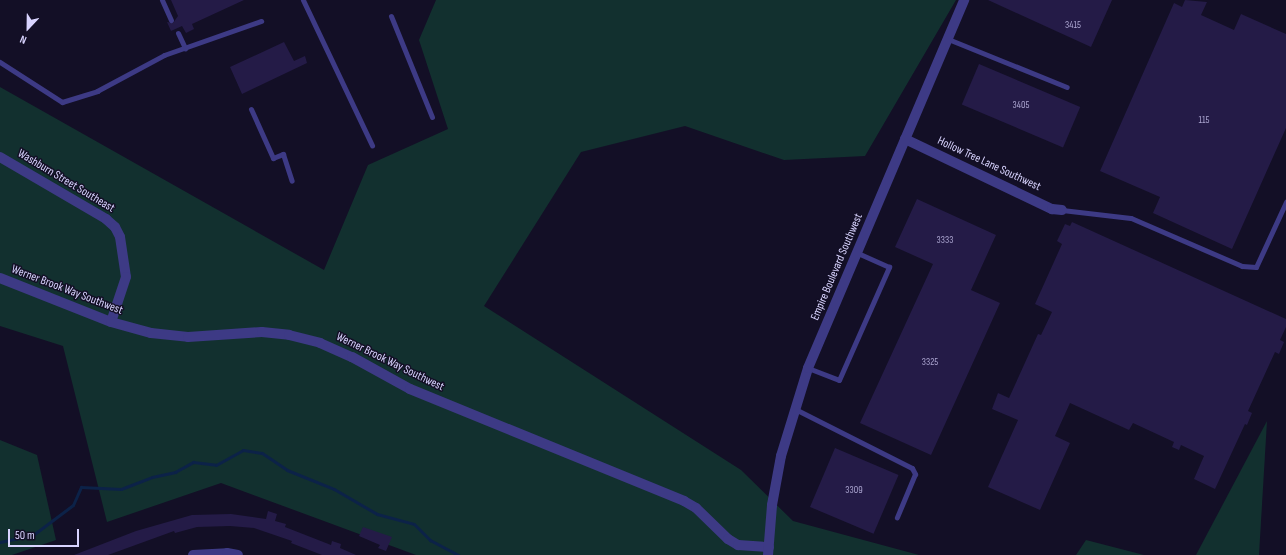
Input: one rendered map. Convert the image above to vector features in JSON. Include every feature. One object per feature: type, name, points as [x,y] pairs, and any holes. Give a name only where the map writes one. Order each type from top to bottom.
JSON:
[{"type":"street","name":"Empire Boulevard Southwest","points":[[768,551],[781,456],[794,408],[808,368],[964,0]]},
{"type":"street","name":"Hollow Tree Lane Southwest","points":[[905,139],[1052,209],[1062,210]]},
{"type":"street","name":"Washburn Street Southeast","points":[[0,157],[106,219],[115,227],[120,237],[126,276],[111,322]]},
{"type":"street","name":"Werner Brook Way Southwest","points":[[0,278],[111,322],[169,336],[262,332],[289,335],[320,343],[352,357],[410,389],[684,501],[708,517],[728,539],[738,545],[768,551]]},
{"type":"street","points":[[192,555],[227,553],[238,555]]},
{"type":"lane","points":[[162,0],[172,20]]},
{"type":"lane","points":[[303,0],[372,145]]},
{"type":"lane","points":[[391,16],[432,117]]},
{"type":"lane","points":[[0,62],[62,102],[97,91],[164,55],[261,21]]},
{"type":"lane","points":[[178,33],[185,48]]},
{"type":"lane","points":[[948,39],[1067,87]]},
{"type":"lane","points":[[251,109],[273,158],[283,154],[292,180]]},
{"type":"lane","points":[[1062,210],[1131,218],[1242,266],[1256,266],[1286,202]]},
{"type":"lane","points":[[808,368],[839,380],[889,267],[857,254]]},
{"type":"lane","points":[[794,408],[912,468],[915,474],[897,517]]},
{"type":"green space","points":[[436,0],[956,0],[865,156],[784,160],[685,126],[581,152],[484,306],[741,470],[793,521],[919,555],[416,555],[221,483],[107,522],[63,346],[0,326],[0,87],[324,270],[368,165],[448,129],[419,40]]},
{"type":"green space","points":[[1267,421],[1259,555],[1196,555]]},
{"type":"green space","points":[[0,440],[37,455],[56,540],[12,555],[0,555]]},
{"type":"green space","points":[[1086,540],[1144,555],[1076,555]]},
{"type":"building","points":[[171,0],[244,0],[192,24],[194,29],[186,33],[182,26],[171,31],[167,22],[173,23],[178,16]]},
{"type":"building","points":[[988,0],[1112,0],[1091,47]]},
{"type":"building","points":[[1185,0],[1207,2],[1201,15],[1234,30],[1241,14],[1286,34],[1286,128],[1232,249],[1153,213],[1160,197],[1100,171],[1174,3],[1182,7]]},
{"type":"building","points":[[284,42],[294,61],[305,56],[307,63],[242,94],[230,67]]},
{"type":"building","points":[[979,64],[1080,107],[1063,147],[962,105]]},
{"type":"building","points":[[917,199],[996,235],[971,290],[1000,303],[931,455],[860,423],[933,264],[895,247]]},
{"type":"building","points":[[1072,222],[1286,319],[1286,327],[1280,340],[1284,342],[1279,354],[1275,352],[1248,411],[1252,413],[1247,425],[1245,424],[1215,489],[1194,479],[1204,456],[1181,445],[1179,450],[1172,447],[1174,442],[1133,423],[1129,430],[1070,403],[1055,436],[1070,443],[1040,510],[988,487],[1018,420],[992,409],[998,393],[1009,398],[1038,334],[1041,335],[1052,312],[1035,304],[1062,244],[1057,241],[1065,224],[1070,226]]},
{"type":"building","points":[[835,448],[899,475],[874,534],[810,507]]},
{"type":"building","points":[[268,511],[277,514],[275,521],[286,524],[285,527],[331,545],[332,541],[341,544],[340,548],[356,555],[322,555],[291,543],[292,541],[254,528],[230,526],[197,527],[175,533],[174,531],[108,555],[74,555],[136,531],[192,515],[231,514],[266,519]]},
{"type":"building","points":[[363,527],[392,537],[386,551],[378,548],[380,545],[359,536]]},
{"type":"waterway","points":[[0,542],[33,535],[73,505],[81,487],[121,489],[152,477],[175,472],[193,462],[216,465],[243,450],[262,453],[287,470],[334,489],[377,514],[414,524],[430,540],[458,555]]}]
